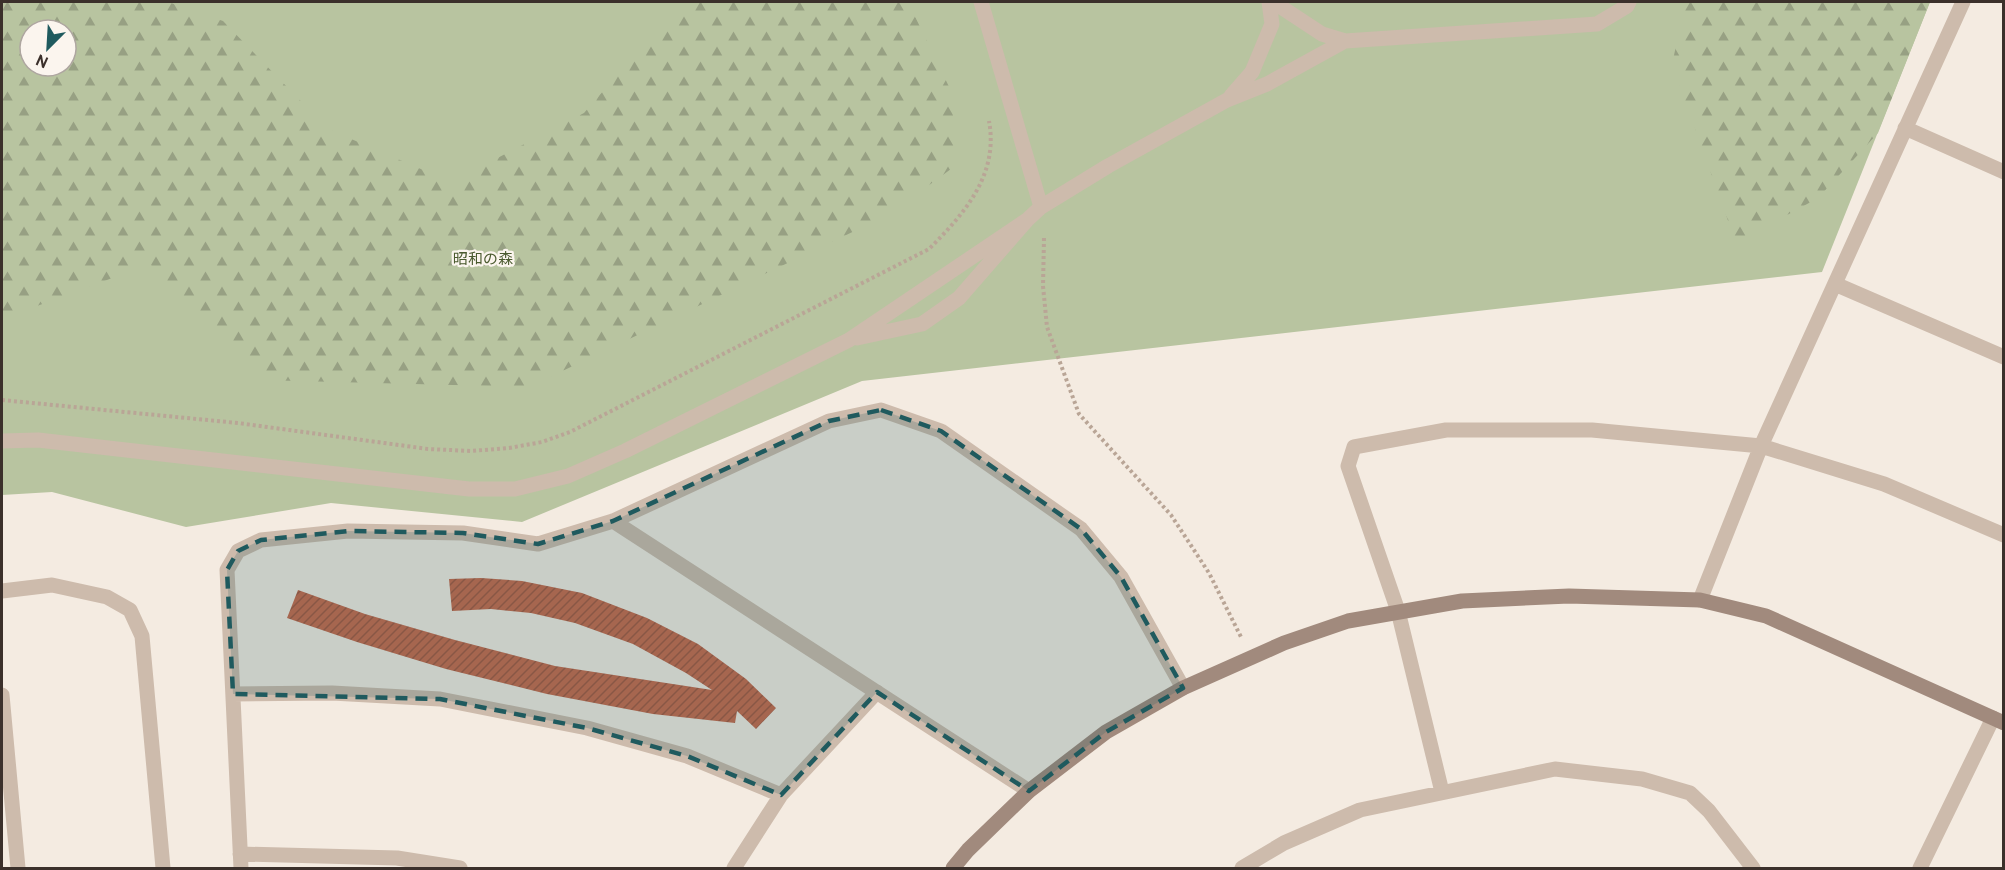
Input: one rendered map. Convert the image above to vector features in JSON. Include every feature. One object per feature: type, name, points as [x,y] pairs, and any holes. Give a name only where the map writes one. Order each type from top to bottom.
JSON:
[{"type":"street","points":[[981,2],[1041,207]]},
{"type":"street","points":[[1227,100],[1252,72],[1272,24],[1269,2]]},
{"type":"street","points":[[1276,2],[1322,34],[1345,41],[1597,24],[1627,6],[1629,2]]},
{"type":"street","points":[[1700,600],[1761,446],[1963,2]]},
{"type":"street","points":[[849,340],[922,324],[959,298],[1041,207],[1108,166],[1227,100],[1267,84],[1345,41]]},
{"type":"street","points":[[1905,128],[2004,172]]},
{"type":"street","points":[[2,441],[38,440],[469,489],[515,489],[568,476],[625,451],[849,340],[1027,220]]},
{"type":"street","points":[[1834,284],[2004,357]]},
{"type":"street","points":[[460,868],[397,858],[241,861],[227,570],[238,551],[261,540],[348,531],[463,533],[538,544],[613,521],[829,421],[881,410],[941,431],[1081,530],[1121,578],[1183,688]]},
{"type":"street","points":[[1442,792],[1398,611],[1348,466],[1354,447],[1446,430],[1592,429],[1761,446],[1884,484],[2004,535]]},
{"type":"street","points":[[613,521],[1029,791]]},
{"type":"street","points":[[2,591],[52,585],[107,597],[130,610],[142,636],[163,868]]},
{"type":"street","points":[[953,868],[968,850],[1029,791],[1106,732],[1183,688],[1252,657],[1284,643],[1348,621],[1398,611],[1462,601],[1569,596],[1700,600],[1766,616],[1998,720],[1920,868]]},
{"type":"street","points":[[734,868],[781,795],[877,692]]},
{"type":"street","points":[[233,694],[332,693],[440,699],[587,728],[676,753],[781,795]]},
{"type":"street","points":[[2,695],[18,868]]},
{"type":"street","points":[[1242,868],[1284,843],[1360,810],[1555,769],[1642,779],[1690,793],[1709,811],[1753,868]]},
{"type":"path","points":[[2,400],[238,423],[428,449],[471,451],[542,442],[570,432],[929,249],[961,216],[982,181],[991,150],[990,124],[987,113]]},
{"type":"path","points":[[1041,207],[1044,243],[1043,286],[1047,327],[1079,414],[1171,515],[1209,573],[1252,657]]},
{"type":"highlighted area","points":[[881,410],[941,431],[1081,529],[1121,577],[1183,688],[1106,732],[1029,791],[877,692],[781,795],[687,756],[587,728],[440,699],[233,694],[227,570],[238,551],[261,540],[348,531],[463,533],[538,544],[613,521],[829,421]]},
{"type":"green space","name":"昭和の森","points":[[2,2],[1930,2],[1822,272],[862,381],[522,522],[331,503],[186,527],[52,492],[2,495]]},
{"type":"green space","points":[[2,2],[168,2],[223,21],[328,129],[451,182],[584,113],[681,2],[908,2],[952,93],[955,166],[890,214],[529,387],[260,380],[150,264],[2,319]]},
{"type":"green space","points":[[1686,2],[1930,2],[1878,133],[1818,198],[1736,243],[1672,64]]},
{"type":"building","points":[[481,578],[522,581],[582,593],[647,618],[698,644],[746,679],[776,708],[756,729],[737,711],[735,723],[653,714],[547,694],[446,669],[287,618],[298,590],[365,614],[555,666],[712,690],[633,644],[575,623],[531,613],[491,609],[452,611],[449,579]]}]
